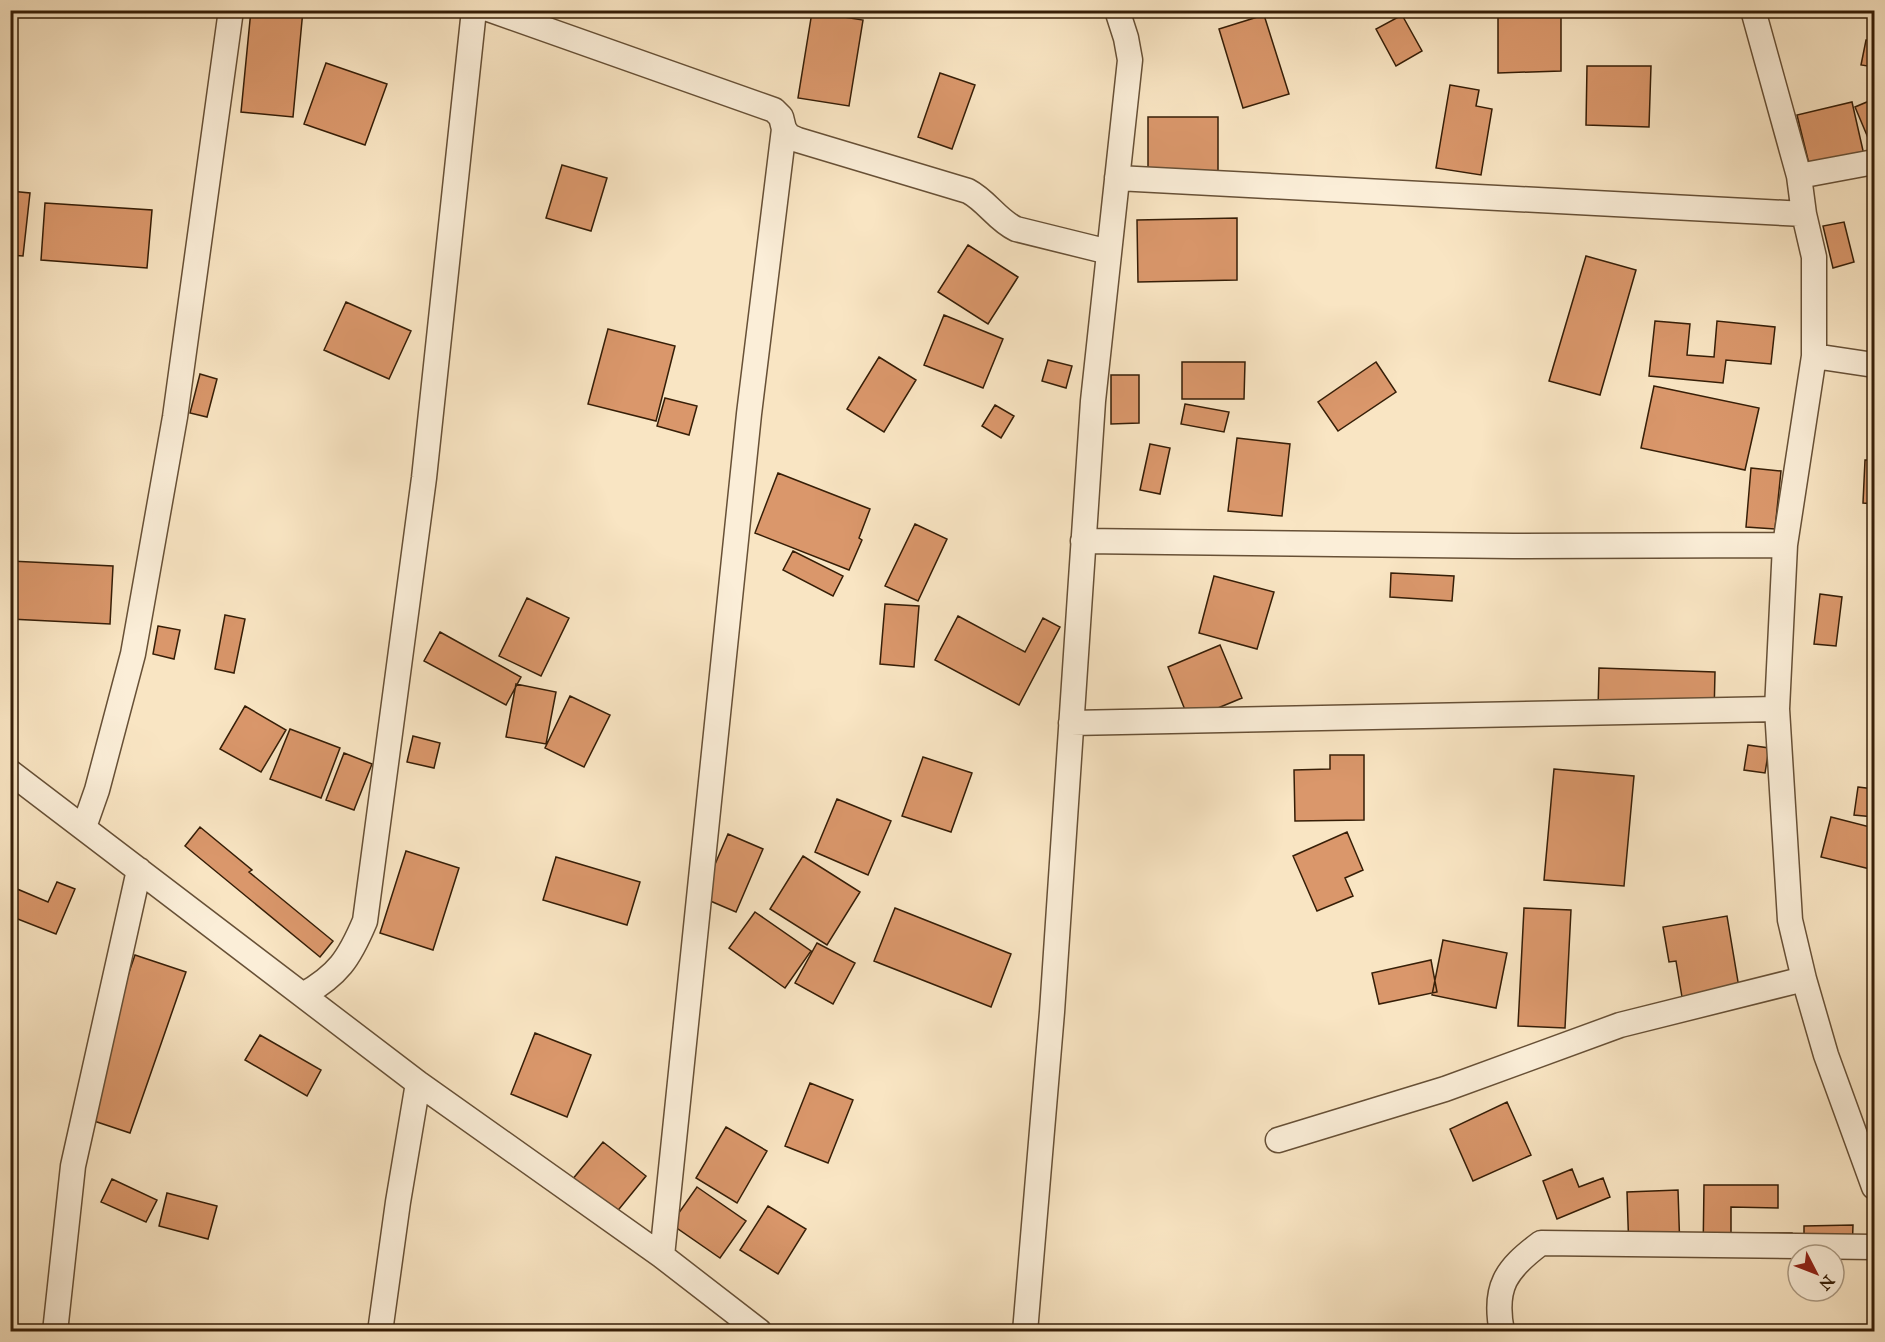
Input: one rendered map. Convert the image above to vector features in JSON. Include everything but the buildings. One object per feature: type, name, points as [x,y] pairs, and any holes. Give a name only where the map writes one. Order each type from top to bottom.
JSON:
[{"type":"street","points":[[84,827],[97,790],[133,654],[175,417],[231,10]]},
{"type":"street","points":[[303,995],[325,982],[343,963],[356,943],[365,921],[424,478],[474,10]]},
{"type":"street","points":[[491,10],[774,110],[781,117],[784,129],[749,414],[662,1256]]},
{"type":"street","points":[[1025,1332],[1051,1024],[1093,401],[1130,60],[1117,10]]},
{"type":"street","points":[[1753,10],[1799,176],[1804,214],[1814,257],[1814,356],[1785,545],[1778,709],[1790,920],[1826,1055],[1875,1187]]},
{"type":"street","points":[[784,129],[789,136],[798,140],[968,191],[979,197],[1006,224],[1016,229],[1109,252]]},
{"type":"street","points":[[1799,176],[1875,162]]},
{"type":"street","points":[[1117,178],[1804,214]]},
{"type":"street","points":[[1814,356],[1875,365]]},
{"type":"street","points":[[1083,541],[1513,546],[1785,545]]},
{"type":"street","points":[[1071,723],[1778,709]]},
{"type":"street","points":[[10,772],[418,1083],[662,1256],[759,1332]]},
{"type":"street","points":[[55,1332],[73,1166],[139,870]]},
{"type":"street","points":[[1278,1140],[1445,1089],[1620,1025],[1804,979]]},
{"type":"street","points":[[380,1332],[398,1202],[418,1083]]},
{"type":"street","points":[[1502,1332],[1498,1313],[1499,1296],[1506,1277],[1520,1258],[1541,1243],[1875,1247]]}]
